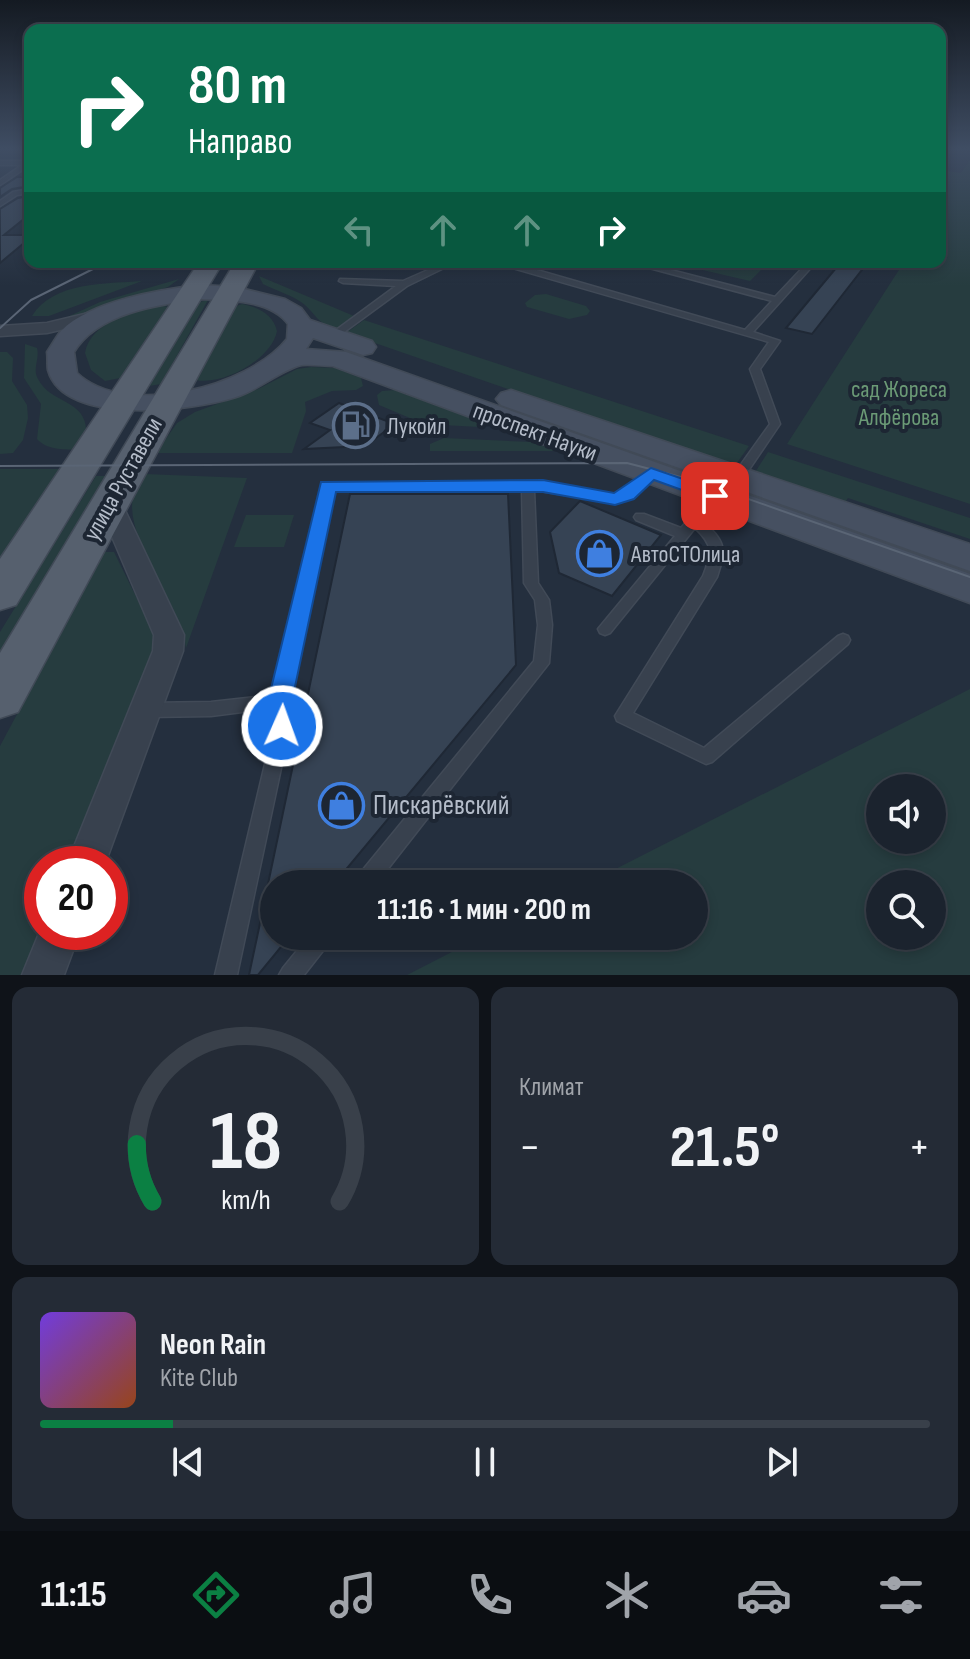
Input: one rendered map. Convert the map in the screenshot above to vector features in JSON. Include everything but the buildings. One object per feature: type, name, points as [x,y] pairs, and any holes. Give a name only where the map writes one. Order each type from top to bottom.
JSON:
[{"type":"main road","name":"улица Руставели","points":[[4,585],[207,268]]},
{"type":"main road","name":"улица Руставели","points":[[0,697],[244,268]]},
{"type":"main road","name":"проспект Науки","points":[[970,558],[716,498],[463,394],[336,358],[301,357],[280,363],[232,387],[168,401],[123,401],[95,395],[75,386],[63,374],[61,352],[74,335],[111,312],[150,299],[191,292],[230,292],[277,303],[292,312],[300,325],[333,336],[463,394],[651,473],[716,498],[970,589]]},
{"type":"main road","points":[[280,363],[297,343],[300,325]]},
{"type":"street","name":"проспект Науки","points":[[0,331],[47,328],[111,312]]},
{"type":"street","name":"проспект Науки","points":[[0,339],[35,342],[54,353],[60,361]]},
{"type":"street","points":[[93,846],[168,651],[169,635],[110,504]]},
{"type":"street","points":[[43,975],[53,950]]},
{"type":"lane","points":[[333,336],[404,284],[434,268]]},
{"type":"lane","points":[[518,268],[749,331],[775,341],[755,369],[775,424],[605,629]]},
{"type":"lane","points":[[654,268],[777,300]]},
{"type":"lane","points":[[749,331],[806,268]]},
{"type":"lane","points":[[343,281],[404,284]]},
{"type":"lane","points":[[226,975],[282,726],[280,701],[328,486],[528,486],[576,490],[615,499],[627,495],[651,473]]},
{"type":"lane","points":[[375,870],[541,663],[545,625],[542,600],[531,583],[528,486]]},
{"type":"lane","points":[[716,498],[714,539],[717,557],[710,577],[623,716],[706,757],[843,640]]},
{"type":"lane","points":[[640,517],[683,534]]},
{"type":"lane","points":[[145,710],[211,709],[280,701]]},
{"type":"lane","points":[[290,975],[311,950]]},
{"type":"green space","name":"сад Жореса Алфёрова","points":[[946,194],[970,194],[970,504],[787,444],[900,268],[946,268]]},
{"type":"green space","points":[[694,268],[763,268],[750,281]]},
{"type":"green space","points":[[259,276],[354,316],[336,329],[330,327],[305,305],[263,284]]},
{"type":"green space","points":[[179,279],[168,287],[52,324],[100,302]]},
{"type":"green space","points":[[142,281],[49,316],[32,316],[53,296],[67,290]]},
{"type":"green space","points":[[546,294],[586,306],[590,311],[587,315],[569,319],[527,307],[525,303],[535,295]]},
{"type":"green space","points":[[208,300],[161,384],[149,386],[199,302]]},
{"type":"green space","points":[[242,304],[259,309],[272,320],[277,331],[273,341],[256,360],[232,375],[207,381],[196,380],[234,307]]},
{"type":"green space","points":[[160,305],[168,307],[120,378],[105,381],[91,370],[85,353],[95,333],[115,320]]},
{"type":"green space","points":[[364,320],[749,446],[734,467],[346,333]]},
{"type":"green space","points":[[25,344],[37,348],[36,375],[44,387],[82,415],[86,435],[76,450],[50,447],[37,439],[41,404],[24,378]]},
{"type":"green space","points":[[0,352],[7,352],[13,358],[12,381],[27,405],[28,418],[23,440],[13,453],[0,454]]},
{"type":"green space","points":[[335,368],[361,378],[363,386],[356,390],[332,391],[305,402],[306,411],[292,453],[156,453],[177,423],[195,412],[258,389],[297,369]]},
{"type":"green space","points":[[395,390],[483,423],[479,427],[424,424],[379,405],[377,395],[382,391]]},
{"type":"green space","points":[[444,438],[532,442],[557,451],[430,451],[430,444]]},
{"type":"green space","points":[[768,452],[970,518],[970,539],[848,498],[844,504],[754,474]]},
{"type":"green space","points":[[0,469],[64,469],[0,560]]},
{"type":"green space","points":[[145,474],[247,478],[186,648],[174,611],[144,551],[132,513],[133,496]]},
{"type":"green space","points":[[96,476],[106,476],[0,653],[0,632]]},
{"type":"green space","points":[[246,515],[294,515],[284,547],[234,547]]},
{"type":"green space","points":[[104,552],[114,552],[153,631],[154,652],[75,846],[24,846],[24,950],[33,950],[23,975],[0,975],[0,746]]},
{"type":"green space","points":[[970,689],[970,975],[407,975],[456,950],[708,950],[708,870],[614,870]]},
{"type":"tram line","points":[[0,328],[31,300],[95,268]]},
{"type":"tram line","points":[[0,466],[627,463],[700,482],[970,577]]},
{"type":"place","name":"Лукойл","points":[[356,426]]},
{"type":"place","name":"АвтоСТОлица","points":[[600,554]]},
{"type":"place","name":"Пискарёвский","points":[[342,805]]},
{"type":"route","points":[[282,726],[280,701],[328,486],[543,486],[615,499],[627,495],[651,473],[715,496]]}]
